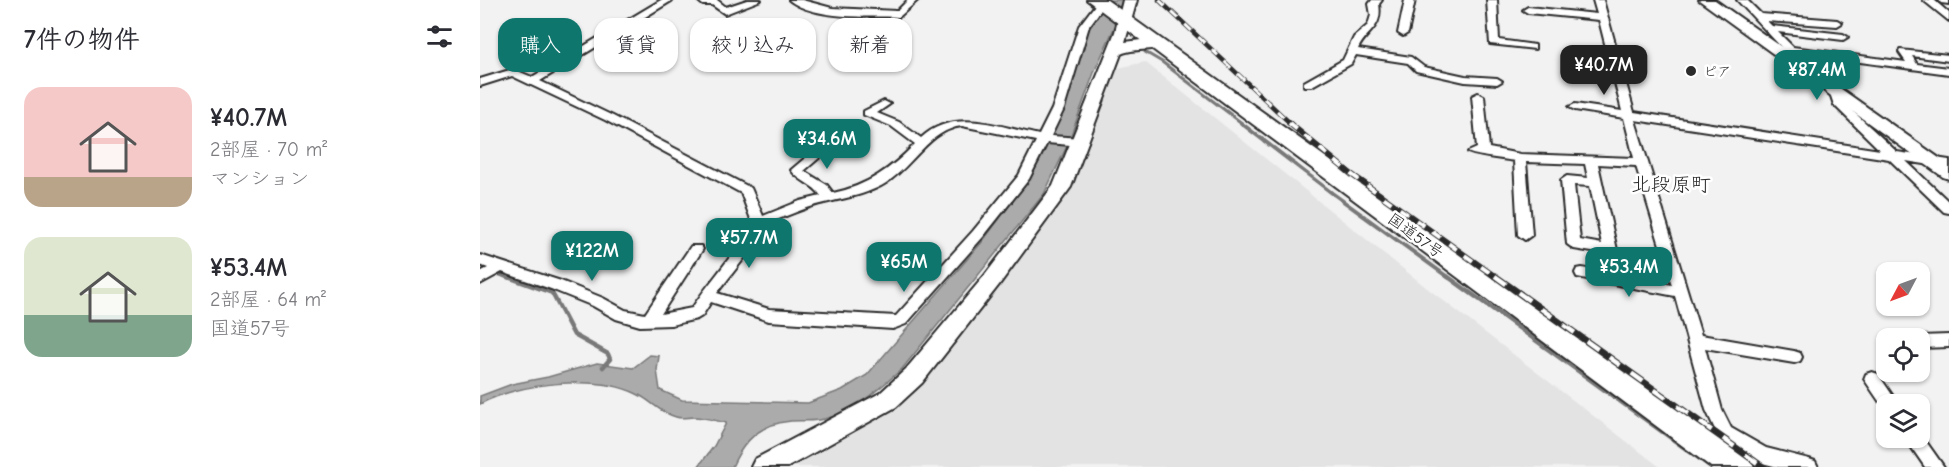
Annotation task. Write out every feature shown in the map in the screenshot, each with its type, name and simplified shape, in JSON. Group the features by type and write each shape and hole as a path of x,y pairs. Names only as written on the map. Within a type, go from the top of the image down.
{"highway":[{"name":"国道57号","path":"1114,8 1159,45 1419,237 1737,467"}],"street":[{"path":"532,81 668,0"},
{"path":"702,0 706,3 714,2 725,11 756,0"},
{"path":"794,0 810,8 899,14 913,0"},
{"path":"1308,84 1347,62 1358,39 1372,26 1376,15 1374,4 1377,0"},
{"path":"1403,33 1410,0"},
{"path":"1492,0 1494,42 1531,47"},
{"path":"1598,0 1641,162 1714,410 1725,433 1762,455 1809,467"},
{"path":"1706,0 1789,55 1835,93 1942,164 1949,173"},
{"path":"1742,0 1789,55 1949,71"},
{"path":"1928,0 1949,18"},
{"path":"764,467 877,407 914,376 992,280 1062,187 1114,52 1114,8"},
{"path":"708,296 769,315 897,322 978,234 1025,176 1045,139 1067,84 1084,26 1114,8"},
{"path":"1528,10 1604,18"},
{"path":"1758,17 1837,23"},
{"path":"1768,28 1843,37"},
{"path":"1114,52 1128,45 1139,43 1159,45"},
{"path":"1352,51 1412,60 1420,69 1465,78 1497,81"},
{"path":"1914,67 1904,52 1949,58"},
{"path":"482,80 513,72 532,81 746,191 759,222"},
{"path":"1835,93 1838,103 1949,209"},
{"path":"1478,96 1479,152 1520,158 1641,162"},
{"path":"884,104 868,113 895,124 917,141 923,142"},
{"path":"1575,107 1942,164"},
{"path":"480,260 556,285 598,302 621,315 649,320 692,315 698,312 719,279 748,244 759,222 794,208 849,194 880,181 900,167 923,142 941,128 958,123 1045,139 1078,141"},
{"path":"829,199 822,184 800,174 797,170 835,140"},
{"path":"1520,158 1526,235"},
{"path":"1591,160 1597,183 1610,250 1574,244 1567,180 1597,183"},
{"path":"649,320 696,249"},
{"path":"480,279 501,266"},
{"path":"1582,273 1681,292"},
{"path":"1694,340 1794,357"},
{"path":"1930,342 1949,341"},
{"path":"1872,379 1883,394"},
{"path":"1921,448 1935,467"}],"shaded area":[{"path":"1107,0 1123,0 1113,20 1116,24 1095,70 1067,146 1044,194 902,369 856,406 824,419 781,422 771,425 748,442 732,467 698,467 714,446 726,423 694,417 676,417 637,394 620,388 580,383 536,386 480,404 480,396 512,384 548,377 597,363 633,368 650,355 659,356 657,370 660,390 682,400 808,403 842,390 867,375 982,242 1027,182 1053,131 1089,29"},
{"path":"1145,62 1427,288 1660,467 783,467 855,433 911,396 1065,196 1118,68"}],"waterway":[{"path":"1145,52 1162,62 1243,124"},
{"path":"1241,123 1449,278"},
{"path":"496,273 509,278"},
{"path":"505,276 552,293 574,335 608,354 610,359 603,367"},
{"path":"1447,276 1711,467"}],"railway":[{"path":"1159,0 1291,124"},
{"path":"1289,123 1351,174 1497,278"},
{"path":"1495,276 1763,467"}],"place":[{"name":"ピア","path":"1691,71"}],"district":[{"name":"北段原町","path":"1671,184"}]}
